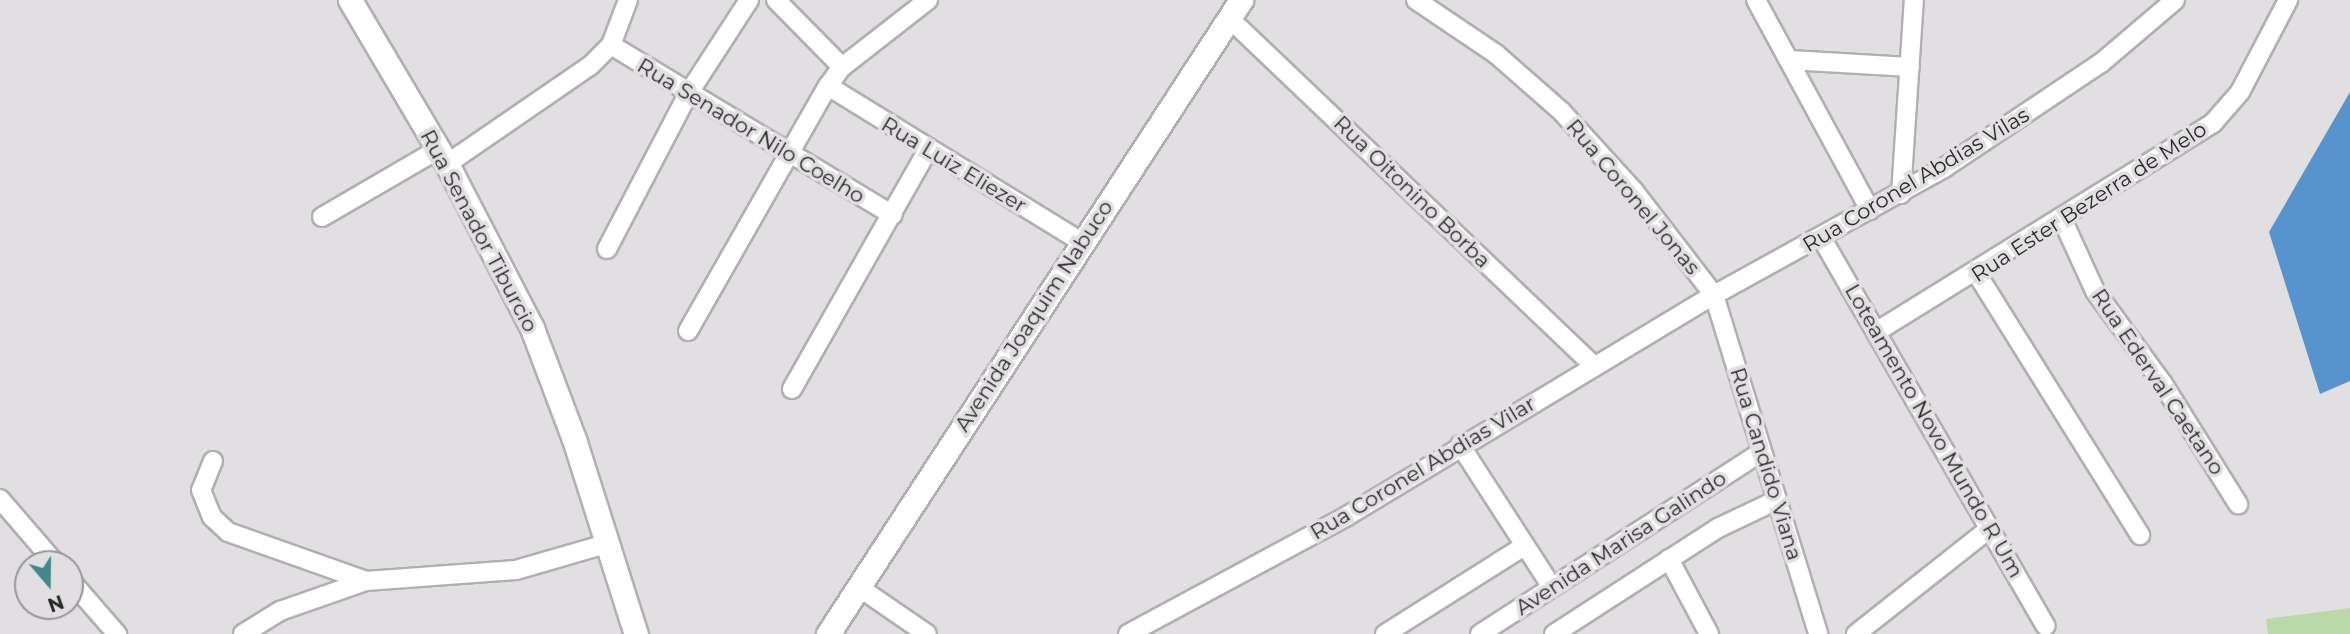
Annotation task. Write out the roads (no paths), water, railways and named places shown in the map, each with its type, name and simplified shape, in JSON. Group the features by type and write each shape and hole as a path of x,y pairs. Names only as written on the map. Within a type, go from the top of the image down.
{"street":[{"name":"Rua Senador Tiburcio","path":"350,0 442,157 532,328 636,634"},
{"path":"321,217 442,157 546,101 611,45 628,0"},
{"path":"607,249 688,94 749,0"},
{"path":"776,0 842,67"},
{"path":"688,331 828,86 842,67 928,0"},
{"name":"Rua Coronel Jonas","path":"1416,0 1496,54 1562,112 1634,191 1714,295"},
{"path":"1756,0 1870,210"},
{"path":"1900,194 1914,0"},
{"name":"Rua Coronel Abdias Vilas","path":"1714,295 1900,194 2067,87 2175,0"},
{"name":"Rua Ester Bezerra de Melo","path":"1876,332 2063,221 2213,123 2240,92 2288,0"},
{"name":"Avenida Joaquim Nabuco","path":"828,634 1235,9"},
{"name":"Rua Oitonino Borba","path":"1235,9 1594,366"},
{"name":"Rua Senador Nilo Coelho","path":"611,45 789,156 893,215"},
{"path":"1790,60 1910,66"},
{"name":"Rua Luiz Eliezer","path":"828,86 928,151 1082,242"},
{"path":"792,389 928,151"},
{"name":"Rua Ederval Caetano","path":"2063,221 2101,300 2163,384 2238,504"},
{"name":"Loteamento Novo Mundo R Um","path":"1821,237 2046,626"},
{"path":"1977,274 2140,535"},
{"name":"Rua Coronel Abdias Vilar","path":"1128,634 1347,516 1460,445 1714,295"},
{"name":"Rua Candido Viana","path":"1714,295 1818,634"},
{"path":"1460,445 1552,587"},
{"name":"Avenida Marisa Galindo","path":"1480,634 1761,452"},
{"path":"213,461 201,490 212,517 228,532 366,581"},
{"path":"0,499 44,550"},
{"name":"Avenida Marisa Galindo","path":"1559,633 1669,559 1777,500"},
{"path":"1856,634 1990,528"},
{"path":"243,634 280,611 366,581 516,570 606,544"},
{"path":"1385,634 1524,546"},
{"path":"1669,559 1709,634"},
{"path":"860,588 927,634"},
{"path":"84,596 117,634"}],"water":[{"path":"2350,92 2350,381 2320,394 2269,232"}]}
